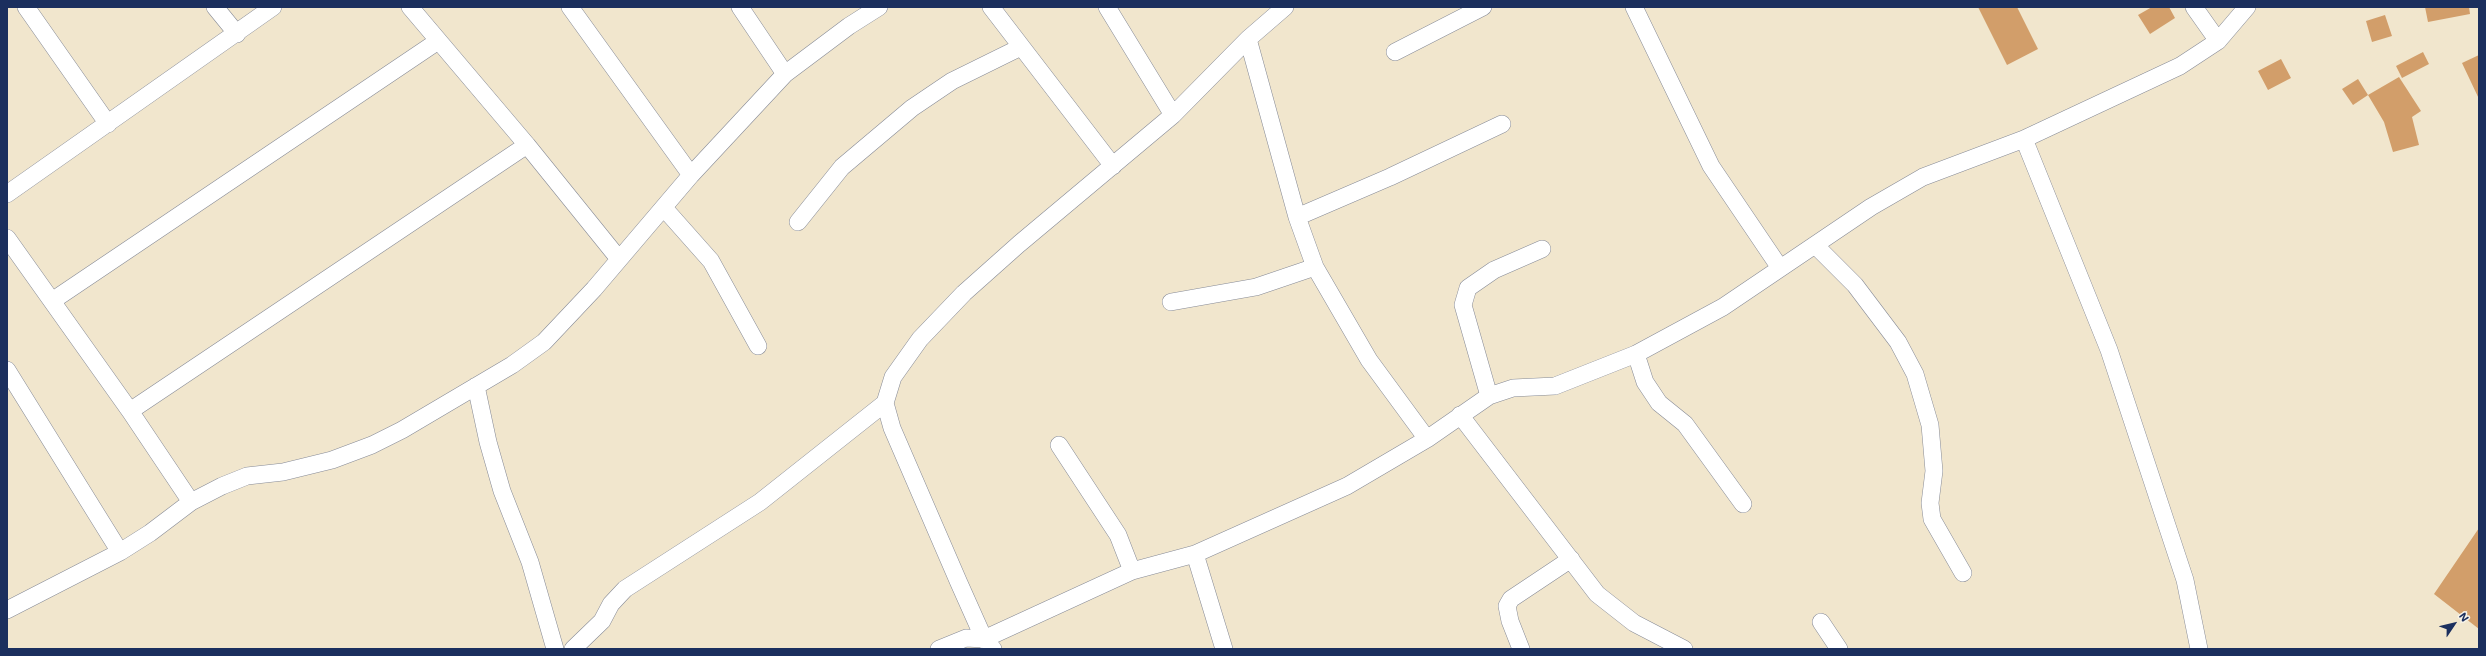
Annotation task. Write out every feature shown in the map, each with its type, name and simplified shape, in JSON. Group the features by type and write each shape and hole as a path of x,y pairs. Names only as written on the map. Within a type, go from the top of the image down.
{"street":[{"path":"26,7 108,124"},
{"path":"215,7 237,34"},
{"path":"7,194 237,34 273,7"},
{"path":"410,7 527,145 619,259"},
{"path":"570,7 691,175"},
{"path":"740,7 785,74"},
{"path":"7,610 120,552 150,533 191,502 247,476 283,472 332,460 372,445 402,430 512,365 544,342 664,208 691,175 785,74 848,26 879,7"},
{"path":"991,7 1112,166"},
{"path":"1107,7 1173,115"},
{"path":"573,649 602,621 612,604 625,589 760,502 884,403 893,377 920,339 964,293 1173,115 1248,39 1285,7"},
{"path":"1395,52 1483,7"},
{"path":"1634,7 1711,166 1780,268"},
{"path":"2194,7 2218,41"},
{"path":"939,649 966,638 988,644 1132,571 1195,554 1347,486 1427,439 1489,396 1514,388 1555,386 1636,354 1723,308 1871,207 1923,178 2024,139 2180,66 2218,41 2247,7"},
{"path":"1248,39 1297,217 1315,267 1369,360 1427,439"},
{"path":"52,301 438,41"},
{"path":"798,222 842,167 912,108 952,81 1021,47"},
{"path":"1297,217 1390,177 1502,124"},
{"path":"2024,139 2109,350 2185,580 2199,649"},
{"path":"130,411 527,145"},
{"path":"664,208 711,262 758,346"},
{"path":"7,238 130,411 191,502"},
{"path":"1815,245 1855,285 1898,342 1915,374 1930,425 1934,471 1930,503 1932,519 1963,573"},
{"path":"1489,396 1463,305 1468,288 1494,270 1542,249"},
{"path":"1171,302 1256,286 1315,267"},
{"path":"1636,354 1645,382 1659,403 1685,424 1743,504"},
{"path":"7,370 120,552"},
{"path":"476,386 488,442 500,484 534,576 555,649"},
{"path":"884,403 892,428 988,644"},
{"path":"1460,415 1597,594 1634,623 1684,649"},
{"path":"1058,445 1118,535 1132,571"},
{"path":"1195,554 1224,649"},
{"path":"1521,649 1510,621 1507,606 1511,599 1571,559"},
{"path":"1821,622 1839,649"}],"building":[{"path":"1978,7 2017,7 2038,49 2007,65"},
{"path":"2152,7 2169,7 2175,18 2150,34 2138,15"},
{"path":"2425,7 2469,7 2470,14 2428,22"},
{"path":"2385,15 2392,36 2372,42 2366,21"},
{"path":"2423,52 2429,64 2402,78 2396,66"},
{"path":"2479,55 2479,99 2462,63"},
{"path":"2281,59 2291,78 2268,90 2258,71"},
{"path":"2399,77 2421,111 2412,117 2419,145 2393,152 2384,122 2368,95"},
{"path":"2358,79 2368,95 2353,105 2342,89"},
{"path":"2479,528 2479,629 2434,594"}]}
